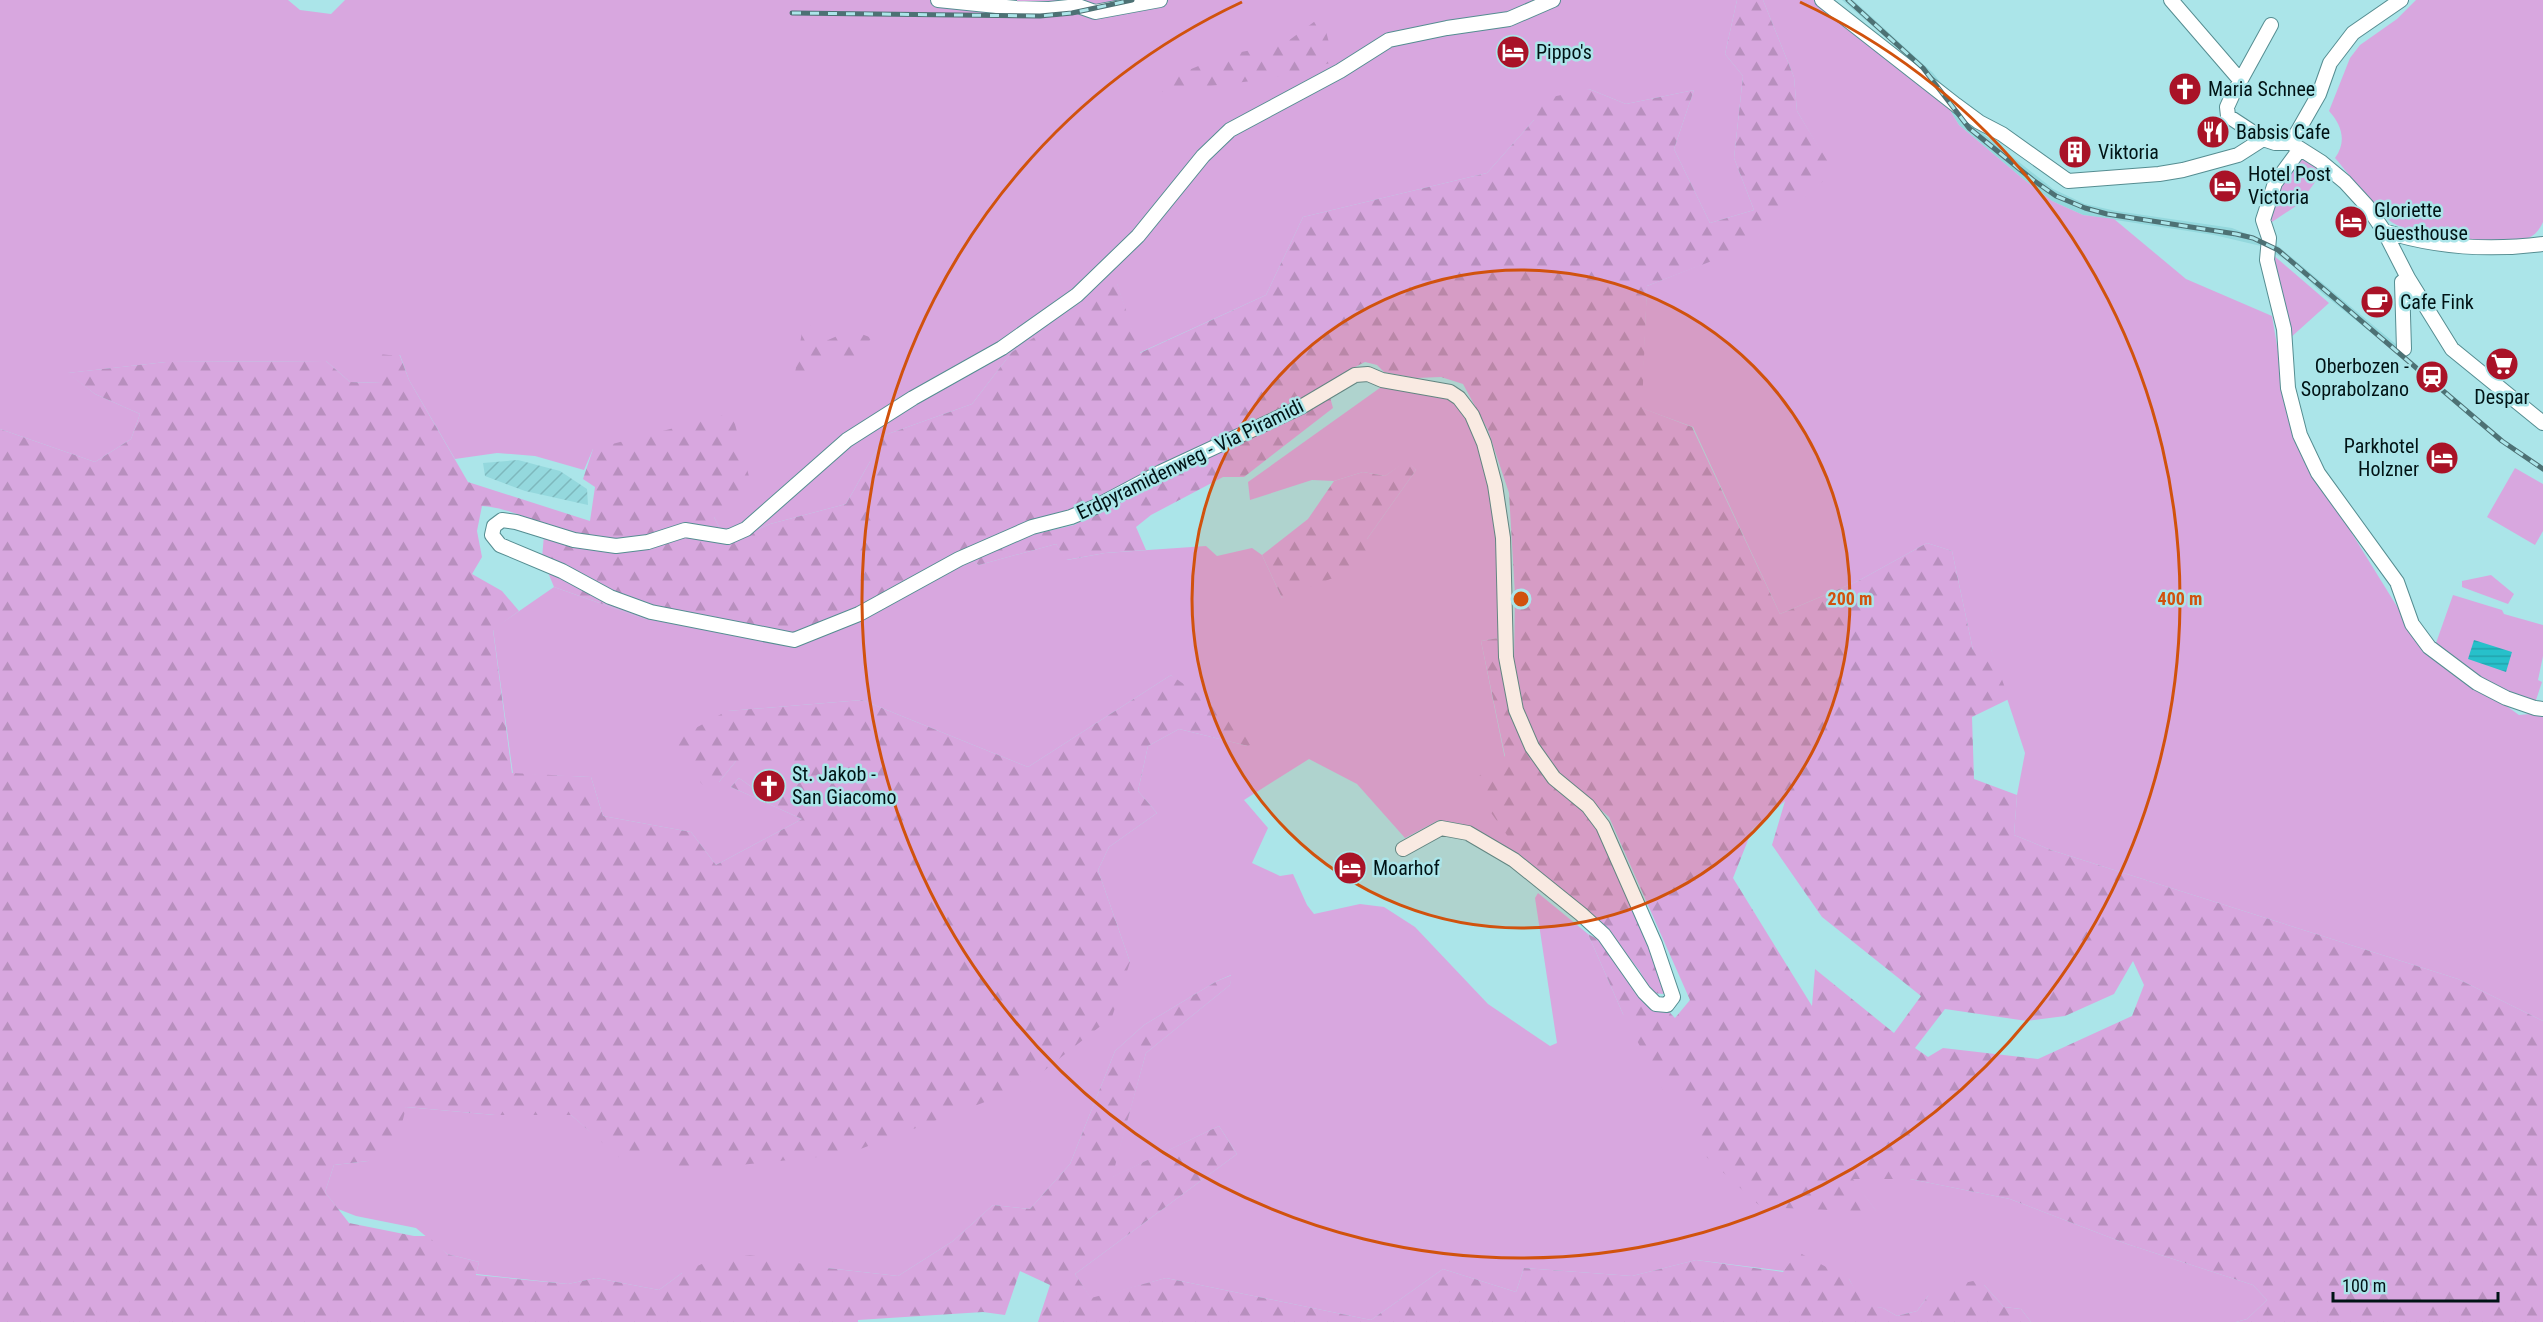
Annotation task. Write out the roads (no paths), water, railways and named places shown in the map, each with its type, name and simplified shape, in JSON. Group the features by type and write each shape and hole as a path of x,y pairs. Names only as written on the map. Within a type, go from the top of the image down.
{"street":[{"path":"938,0 1016,8 1049,9 1078,6 1095,12 1160,0"},
{"name":"Erdpyramidenweg - Via Piramidi","path":"1403,849 1441,828 1468,833 1514,860 1581,914 1604,935 1644,992 1656,1004 1666,1005 1673,997 1655,944 1603,826 1588,806 1554,778 1533,747 1516,710 1506,657 1503,538 1495,485 1484,443 1472,415 1455,395 1382,380 1368,374 1355,375 1301,407 1161,472 1095,507 1071,517 1032,527 959,559 859,614 794,640 651,612 610,597 562,571 500,545 492,535 494,526 502,520 516,522 574,540 616,546 648,542 686,530 728,537 746,529 847,440 913,398 1002,348 1077,295 1137,236 1203,156 1230,130 1340,71 1389,40 1447,28 1509,20 1553,0"},
{"path":"1822,0 1979,122 2002,134 2068,181 2159,174 2215,162 2238,155 2263,139"},
{"path":"2171,0 2240,80"},
{"path":"2401,0 2353,33 2330,63 2319,94 2275,183 2263,220 2270,238 2267,260 2284,329 2288,388 2300,435 2319,473 2397,582 2412,624 2429,646 2477,683 2506,698 2543,709"},
{"path":"2271,26 2227,107 2228,116 2263,139 2295,146 2345,182 2367,206 2384,231 2408,278 2452,350 2543,423"},
{"path":"2384,231 2421,241 2464,248 2500,249 2543,244"},
{"path":"2404,349 2402,282 2408,278"}],"water":[{"path":"2474,640 2512,652 2506,672 2468,659"}],"railway":[{"path":"792,13 1040,16 1072,13 1132,0"},
{"path":"1848,0 1923,68 1969,128 2056,196 2107,214 2253,238 2278,250 2502,441 2543,469"}],"place":[{"name":"Pippo's","path":"1513,52"},
{"name":"Maria Schnee","path":"2185,89"},
{"name":"Babsis Cafe","path":"2213,132"},
{"name":"Viktoria","path":"2075,152"},
{"name":"Hotel Post Victoria","path":"2225,186"},
{"name":"Gloriette Guesthouse","path":"2351,222"},
{"name":"Cafe Fink","path":"2377,302"},
{"name":"Despar","path":"2502,364"},
{"name":"Oberbozen - Soprabolzano","path":"2432,377"},
{"name":"Parkhotel Holzner","path":"2442,458"},
{"name":"St. Jakob - San Giacomo","path":"769,786"},
{"name":"Moarhof","path":"1350,868"}]}
